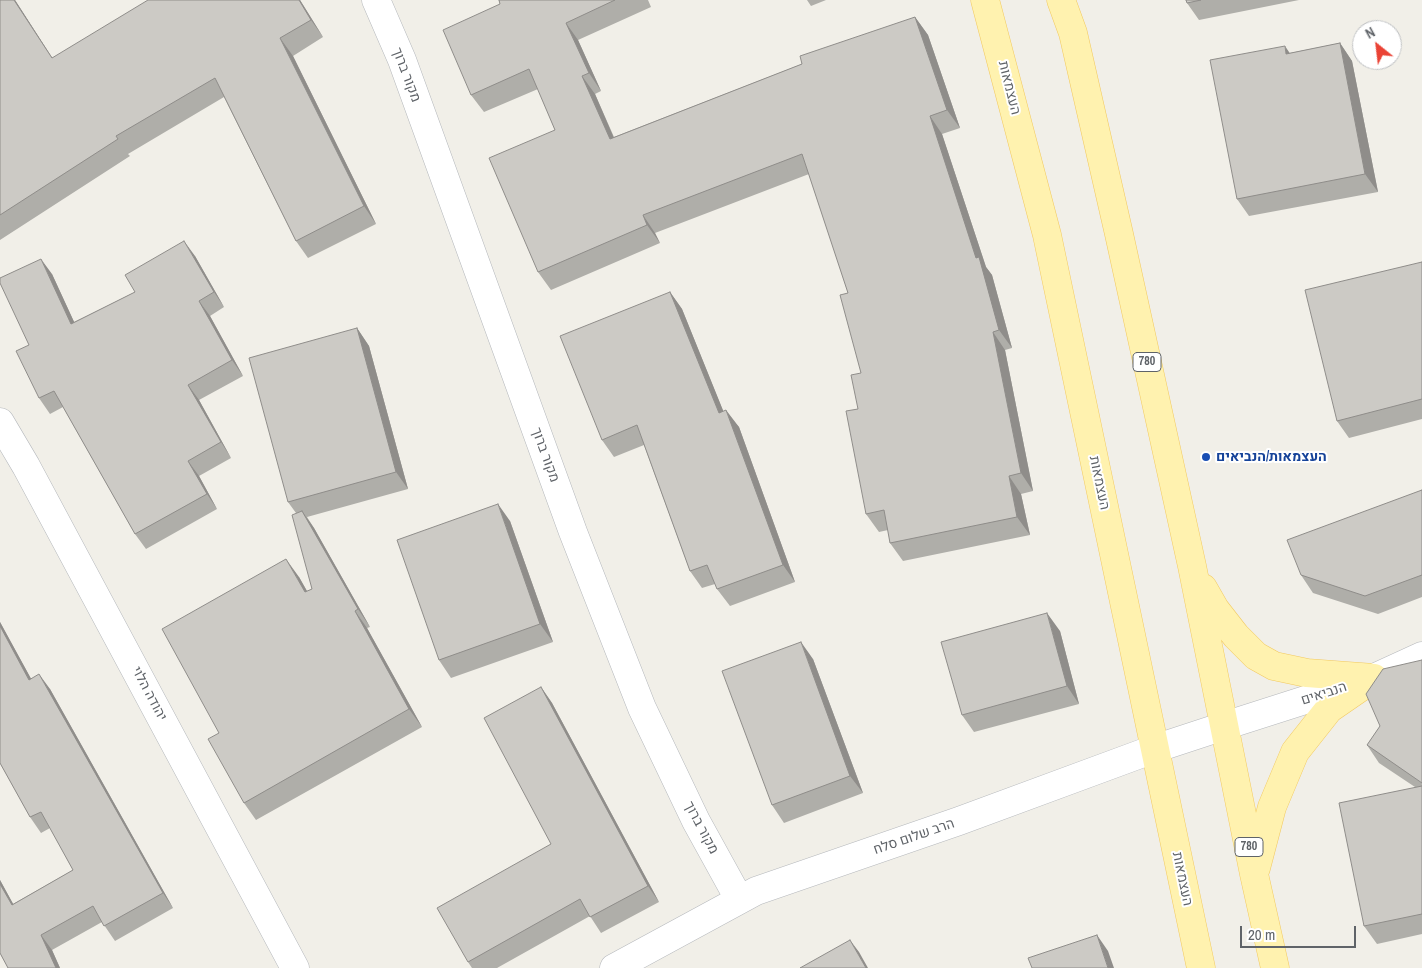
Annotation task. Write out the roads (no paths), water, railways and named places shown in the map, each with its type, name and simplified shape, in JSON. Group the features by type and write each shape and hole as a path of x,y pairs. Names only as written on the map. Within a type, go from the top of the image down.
{"main road":[{"name":"העצמאות","path":"985,0 1047,235 1201,968"},
{"name":"780","path":"1061,0 1077,52 1192,566 1254,874 1275,968"},
{"path":"1192,566 1214,609 1236,636 1256,656 1274,666 1307,673 1374,678"},
{"path":"1254,874 1272,807 1295,752 1329,709 1374,678"}],"street":[{"name":"מקור ברוך","path":"376,0 402,60 573,532 642,708 696,821 739,899"},
{"name":"יהודה הלוי","path":"0,422 72,550 295,968"},
{"name":"הנביאים","path":"1224,726 1374,678 1422,656"},
{"name":"הרב שלום סלח","path":"614,968 756,891 959,821 1154,749 1224,726"}],"place":[{"name":"העצמאות/הנביאים","path":"1206,457"}]}
